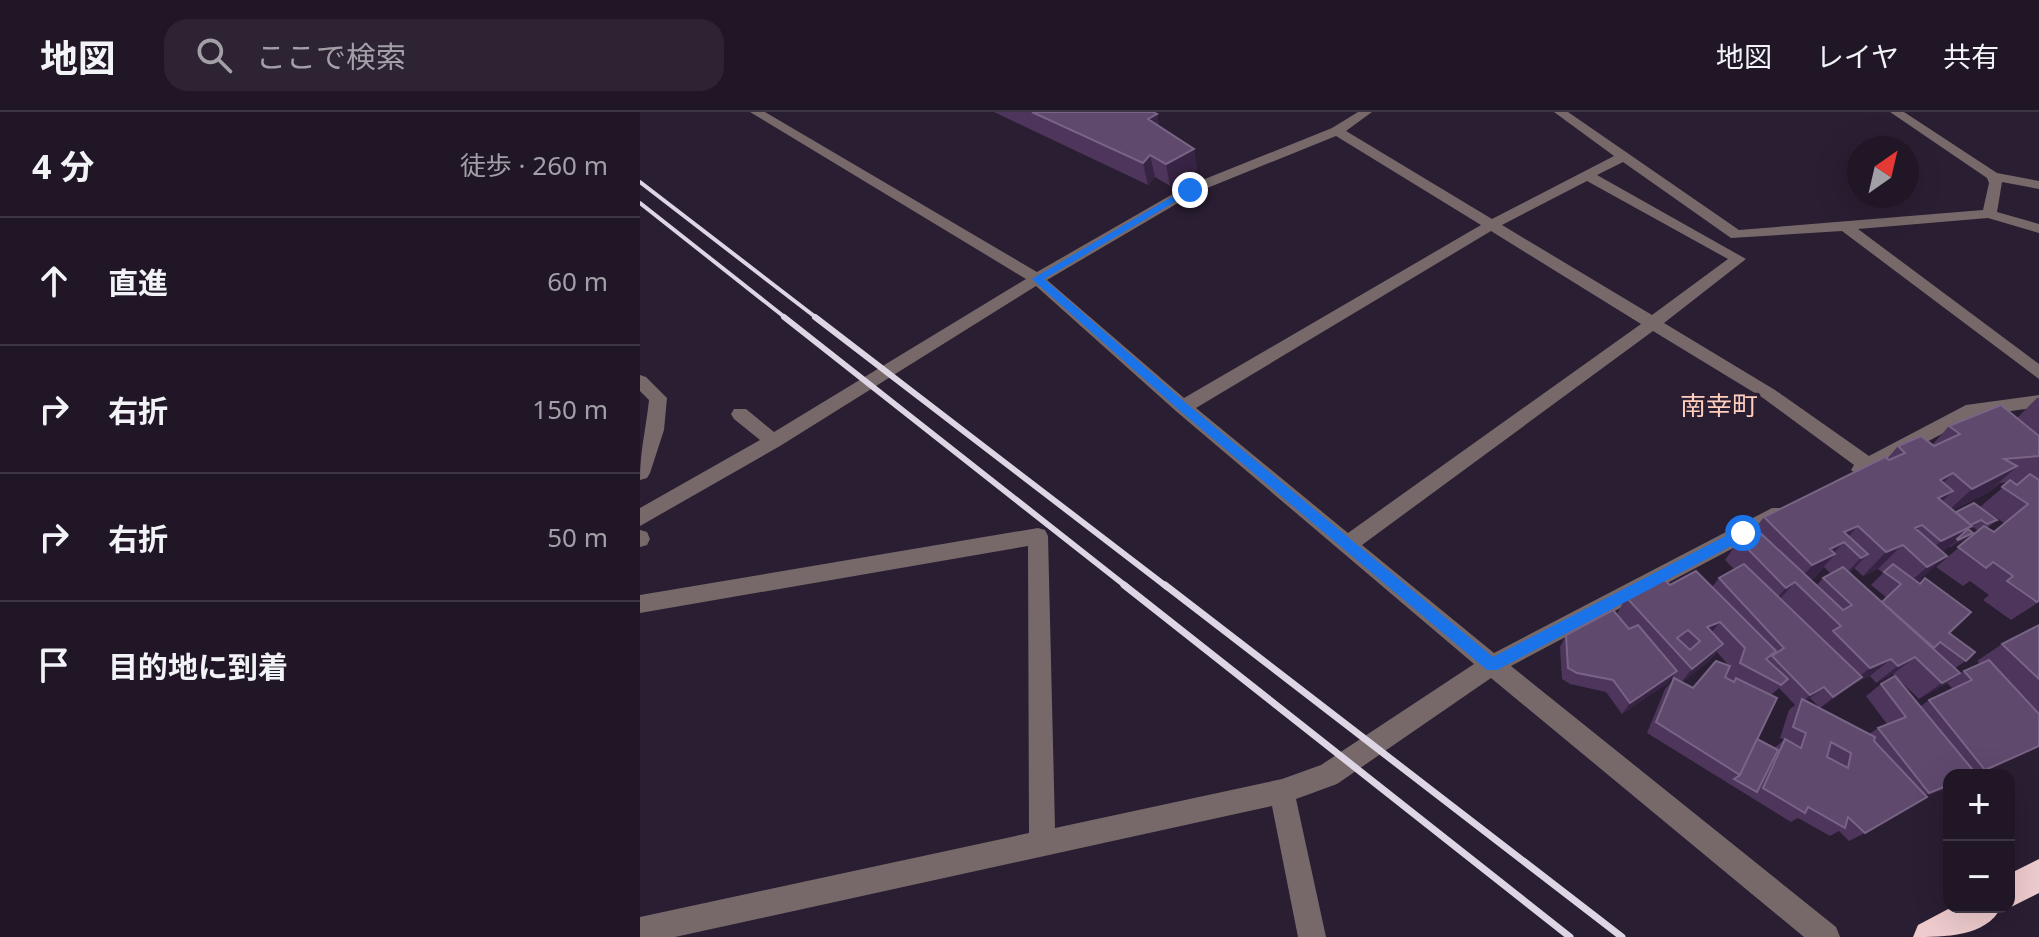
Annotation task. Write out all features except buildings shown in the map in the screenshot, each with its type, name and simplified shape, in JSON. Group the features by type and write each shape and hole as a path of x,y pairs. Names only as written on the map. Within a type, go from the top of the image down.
{"highway":[{"path":"2015,889 2039,875"},
{"path":"1930,937 1974,913"}],"street":[{"path":"756,112 1037,279 1183,407 1492,665 1826,937"},
{"path":"640,518 1190,190 1337,131 1366,112"},
{"path":"1560,112 1736,235 1989,214 2039,229"},
{"path":"1896,112 1993,176 2039,185"},
{"path":"1337,131 1769,394 1869,466"},
{"path":"1183,407 1491,225 1622,157"},
{"path":"1348,544 1738,259 1585,174"},
{"path":"1989,214 1996,183 1993,176"},
{"path":"1845,226 2039,373"},
{"path":"640,381 658,398 655,430 640,473"},
{"path":"1841,481 1972,410 2039,401"},
{"path":"740,414 773,441"},
{"path":"640,931 1282,791 1328,775 1492,665 1799,503"},
{"path":"640,604 1038,536 1042,843"},
{"path":"1282,791 1312,937"}],"railway":[{"path":"640,182 818,319"},
{"path":"640,203 787,319"},
{"path":"784,317 1127,587"},
{"path":"815,317 1167,587"},
{"path":"1124,585 1570,937"},
{"path":"1165,585 1622,937"}],"district":[{"name":"南幸町","path":"1719,405"}],"route":[{"path":"1190,190 1037,279 1183,407 1492,665 1743,533"}]}
